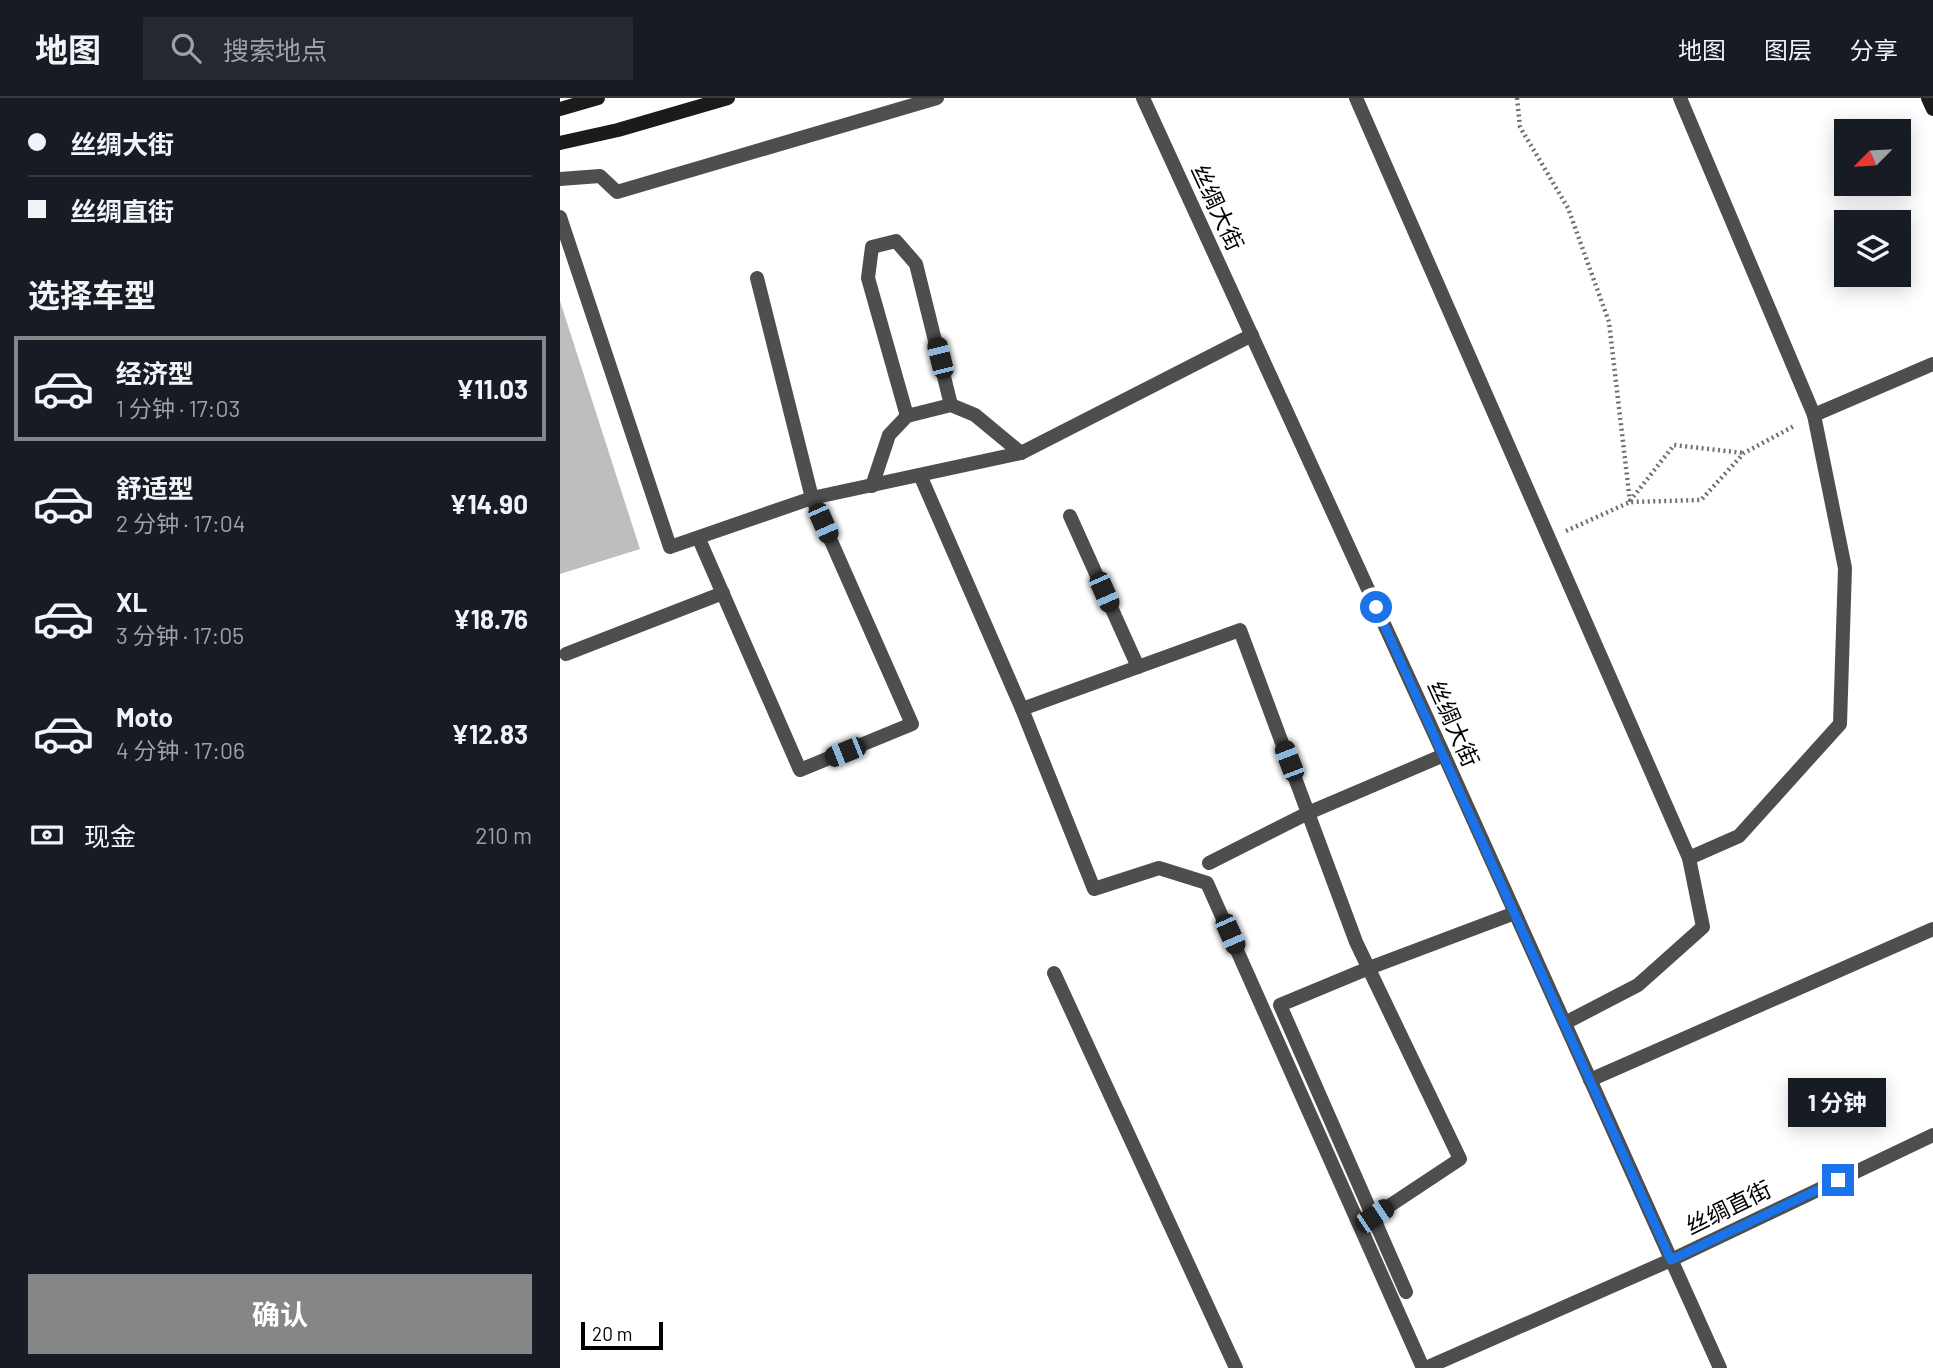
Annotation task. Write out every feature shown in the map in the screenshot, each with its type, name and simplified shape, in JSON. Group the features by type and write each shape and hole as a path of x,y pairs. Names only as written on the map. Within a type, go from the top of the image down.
{"main road":[{"path":"560,108 598,98"},
{"path":"560,143 618,130 728,98"},
{"path":"1928,98 1933,109"}],"street":[{"path":"560,179 600,176 617,192 937,98"},
{"name":"丝绸大街","path":"1143,98 1444,755 1720,1368"},
{"path":"1356,98 1689,858 1703,927 1638,985 1564,1023"},
{"path":"1680,98 1814,415 1844,568 1840,724 1739,836 1689,858"},
{"path":"560,217 670,547 812,498 1021,453 1252,335"},
{"path":"907,416 868,278 872,247 896,241 916,264 951,405"},
{"path":"698,539 800,770 912,724 812,498 757,278"},
{"path":"1814,415 1933,365"},
{"path":"872,485 889,435 907,416 951,405 975,415 1021,453"},
{"path":"920,475 1022,709 1094,889 1159,868 1207,883 1424,1368"},
{"path":"1070,516 1138,667"},
{"path":"566,654 723,593"},
{"path":"1022,709 1240,630 1356,942 1460,1159 1374,1216"},
{"path":"1209,863 1308,813 1444,755"},
{"path":"1406,1293 1280,1005 1515,913"},
{"path":"1590,1080 1933,929"},
{"path":"1054,973 1236,1368"},
{"name":"丝绸直街","path":"1424,1368 1671,1260 1933,1135"}],"path":[{"path":"1517,98 1520,127 1568,208 1609,322 1630,502"},
{"path":"1549,538 1630,502 1701,500 1744,453 1814,415"},
{"path":"1630,502 1674,445 1744,453"}],"building":[{"path":"560,301 640,549 560,574"}],"route":[{"path":"1376,607 1671,1260 1838,1180"}]}
